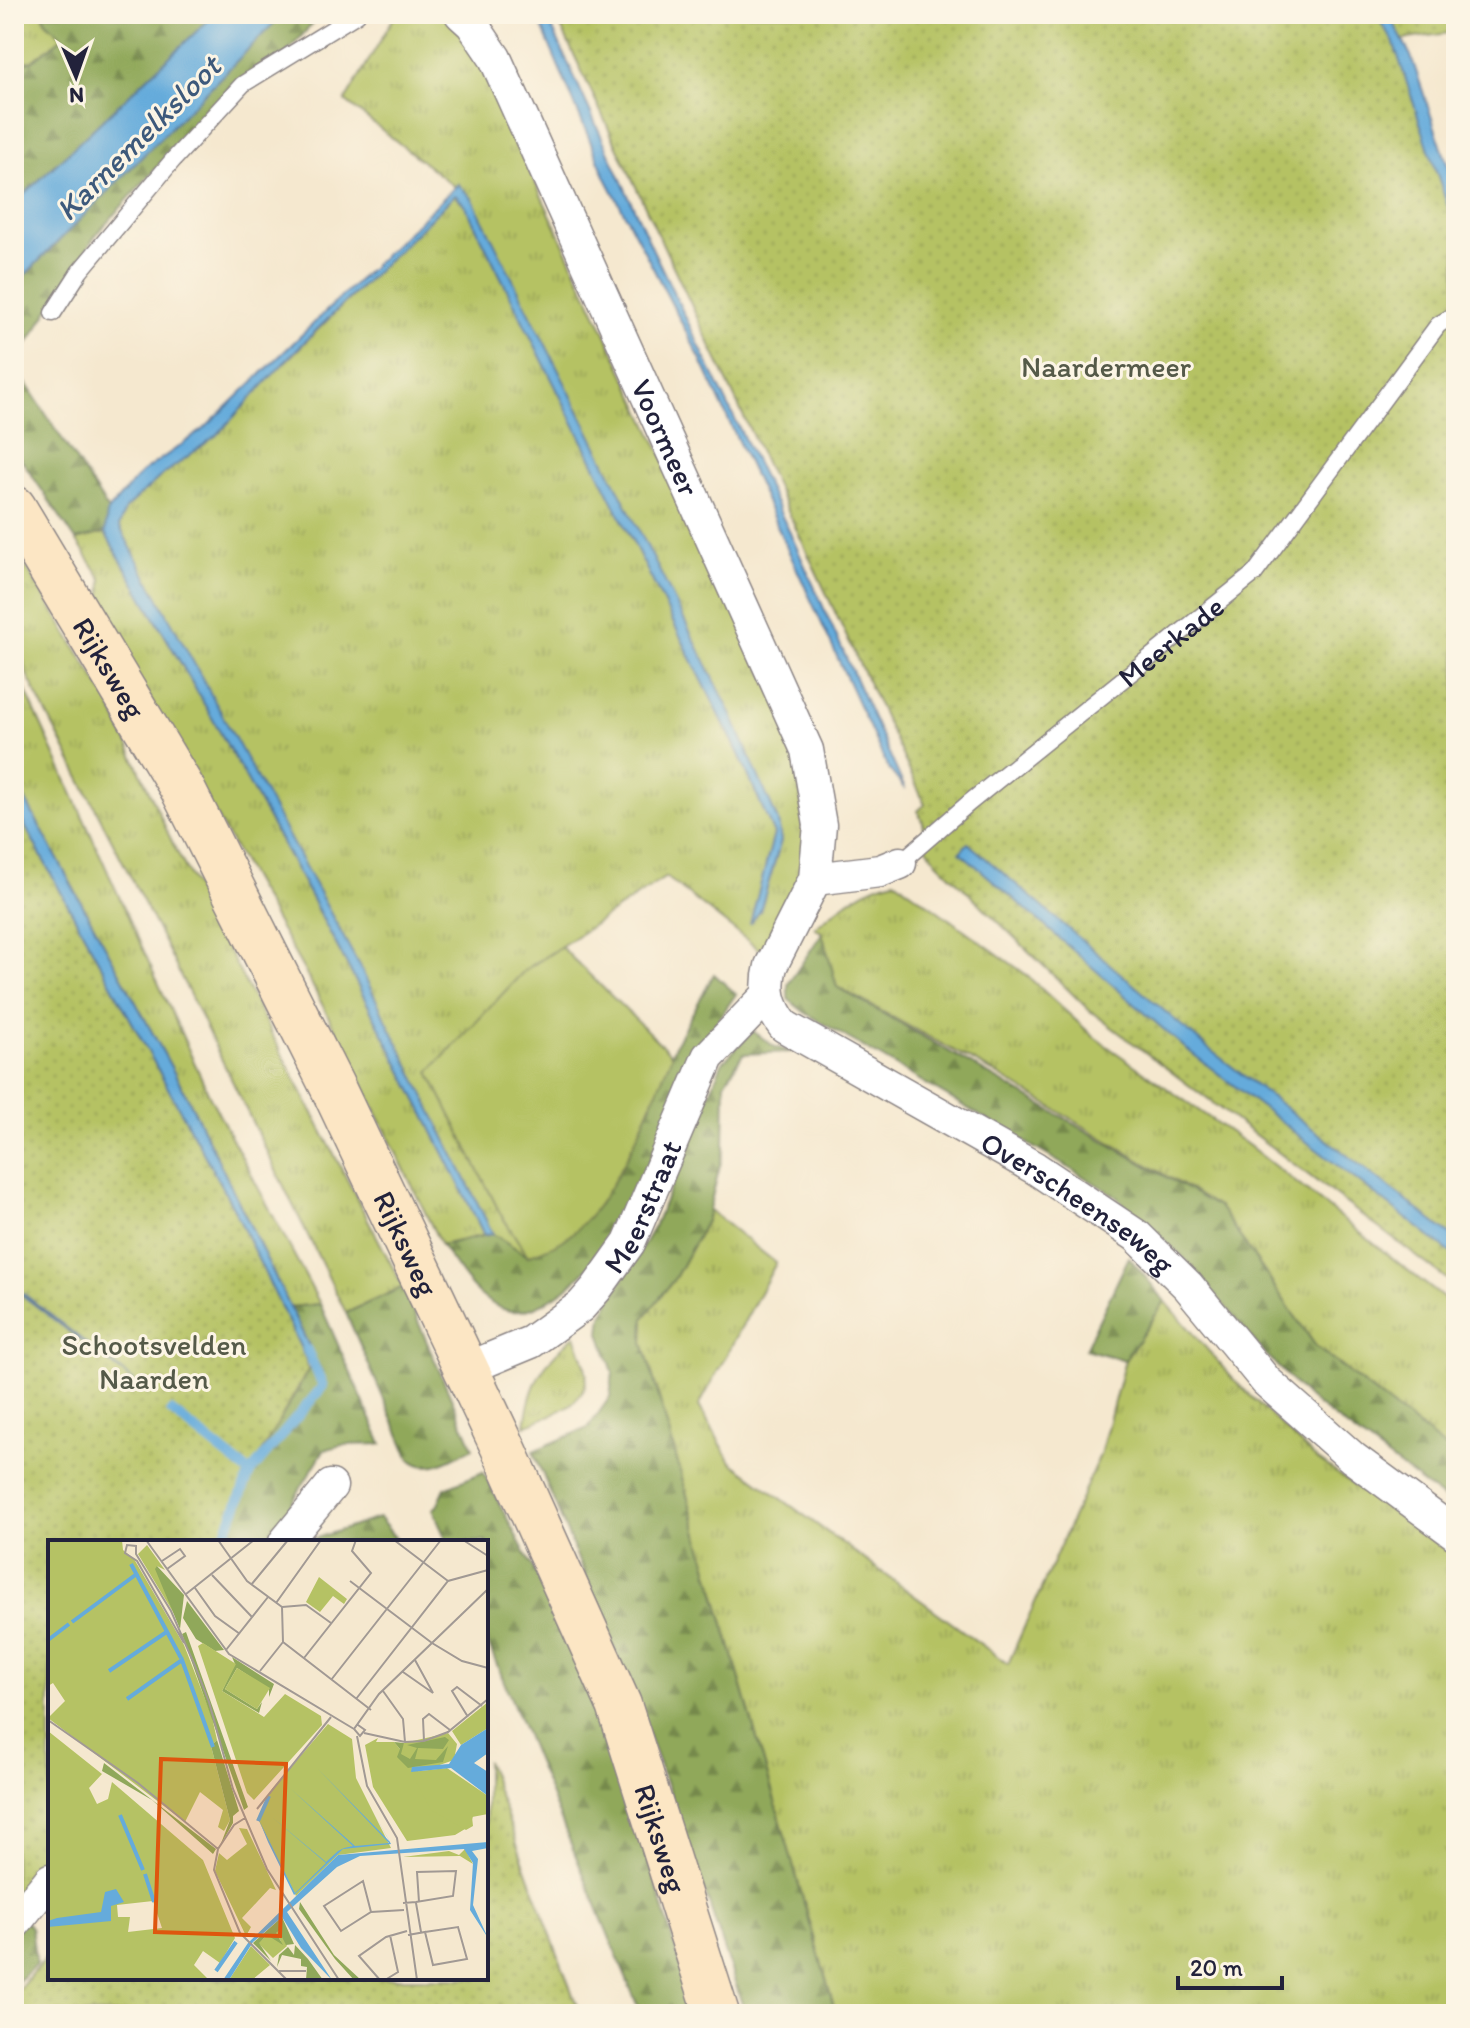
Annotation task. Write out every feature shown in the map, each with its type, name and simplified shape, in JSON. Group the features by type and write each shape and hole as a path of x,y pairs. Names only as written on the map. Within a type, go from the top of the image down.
{"main road":[{"name":"Rijksweg","path":"14,508 182,788 332,1086 466,1369 619,1705 717,2014"}],"street":[{"name":"Voormeer","path":"461,14 472,24 495,58 807,750 820,825 815,879"},
{"name":"Meerkade","path":"815,879 880,871 900,863"},
{"path":"768,995 771,966 815,879"},
{"name":"Meerstraat","path":"466,1369 531,1342 581,1306 596,1289 629,1243 708,1057 768,995"},
{"name":"Overscheenseweg","path":"768,995 772,1009 784,1026 1035,1168 1137,1236 1188,1286 1266,1381 1353,1458 1456,1534"},
{"path":"287,1540 331,1486"},
{"path":"14,1924 48,1882"}],"lane":[{"path":"53,313 80,271 173,160 243,84 357,14"},
{"name":"Meerkade","path":"900,863 969,803 1255,573 1438,325 1456,314"}],"green space":[{"path":"14,14 43,14 46,22 63,37 32,61 14,64"},
{"path":"43,14 102,14 135,19 143,14 215,14 14,204 14,64 32,61 63,37 46,22"},
{"path":"283,14 321,14 283,57 175,147 95,236 28,343 20,280"},
{"path":"396,14 445,14 467,36 795,741 806,849 802,871 761,951 666,877 525,970 500,1213 528,1256 493,1234 119,526 125,509 160,477 218,434 260,387 454,195 465,205 739,754 774,834 751,922 760,911 781,841 778,821 727,707 458,184 455,187 345,101"},
{"name":"Naardermeer","path":"555,14 1456,14 1456,32 1394,41 1456,222 1456,1286 1089,1010 937,862 923,842 923,822 918,811 925,804"},
{"path":"14,365 109,511 105,533 76,540 14,449"},
{"path":"105,533 302,880 484,1235 441,1245 310,981 101,613 102,579 76,540"},
{"path":"14,548 107,698 172,842 403,1287 346,1313 164,942 25,671 14,606"},
{"path":"14,665 210,1097 320,1304 290,1307 188,1098 14,779"},
{"name":"Schootsvelden Naarden","path":"14,806 234,1209 304,1354 308,1370 253,1467 219,1540 48,1540 48,1866 14,1911"},
{"path":"895,880 1024,973 1094,1037 1248,1145 1456,1308 1456,1456 1317,1348 1220,1208 993,1072 837,987 822,933 815,927 862,892"},
{"path":"822,933 837,987 1220,1208 1317,1348 1456,1456 1456,1508 1308,1398 1260,1348 1187,1261 1113,1194 804,1012 788,999 788,984"},
{"path":"561,947 672,1055 628,1156 598,1206 581,1226 562,1241 528,1256 500,1213 429,1072 525,970"},
{"path":"714,974 736,994 691,1065 635,1194 600,1254 577,1279 549,1300 532,1308 509,1311 484,1298 441,1245 493,1234 528,1256 628,1154 676,1043"},
{"path":"753,1031 775,1047 792,1052 743,1054 725,1083 724,1150 706,1221 675,1278 644,1318 643,1342 836,2014 745,2014 698,1871 646,1730 533,1451 588,1428 610,1397 613,1372 600,1333 602,1315 655,1225 722,1063"},
{"path":"709,1210 776,1263 699,1406 731,1462 1008,1664 1100,1455 1125,1360 1165,1301 1233,1379 1314,1457 1456,1557 1456,2014 836,2014 643,1342 644,1318 675,1278"},
{"path":"1129,1257 1165,1301 1125,1360 1085,1349"},
{"path":"403,1287 473,1448 433,1465 417,1464 410,1459 346,1313"},
{"path":"320,1304 382,1444 342,1445 324,1450 269,1540 219,1540 253,1467 315,1359 290,1307"},
{"path":"575,1335 586,1371 582,1392 556,1413 525,1426 531,1396 540,1374"},
{"path":"483,1472 564,1628 609,1728 695,2014 641,2014 488,1643 488,1540 446,1540 433,1509 445,1488"},
{"path":"379,1518 397,1540 310,1540"},
{"path":"488,1765 580,2014 14,2014 14,1994 48,1955 48,1980 488,1980"},
{"path":"14,1860 48,1863 48,1866 14,1911"},
{"path":"14,1911 31,1927 36,1964 14,1985"}],"water":[{"name":"Karnemelksloot","path":"215,14 283,14 14,286 14,204"},
{"path":"1375,14 1389,14 1411,56 1453,181 1456,231 1393,41"},
{"path":"549,21 653,250 791,535 905,789 888,768 701,360 606,178 541,25"},
{"path":"458,184 472,198 728,707 778,821 781,841 760,911 750,924 774,834 739,754 465,205 455,195 293,353 218,434 160,477 125,509 119,526 361,969 493,1234 484,1235 302,880 105,533 107,512 141,473 204,429"},
{"path":"14,779 188,1098 309,1346 304,1355 234,1209 14,806"},
{"path":"968,843 1209,1049 1456,1239 1456,1257 1185,1048 960,852"},
{"path":"14,1286 135,1382 14,1289"}],"waterway":[{"path":"223,1540 250,1473 323,1386 307,1350"},
{"path":"171,1411 250,1473"}]}
